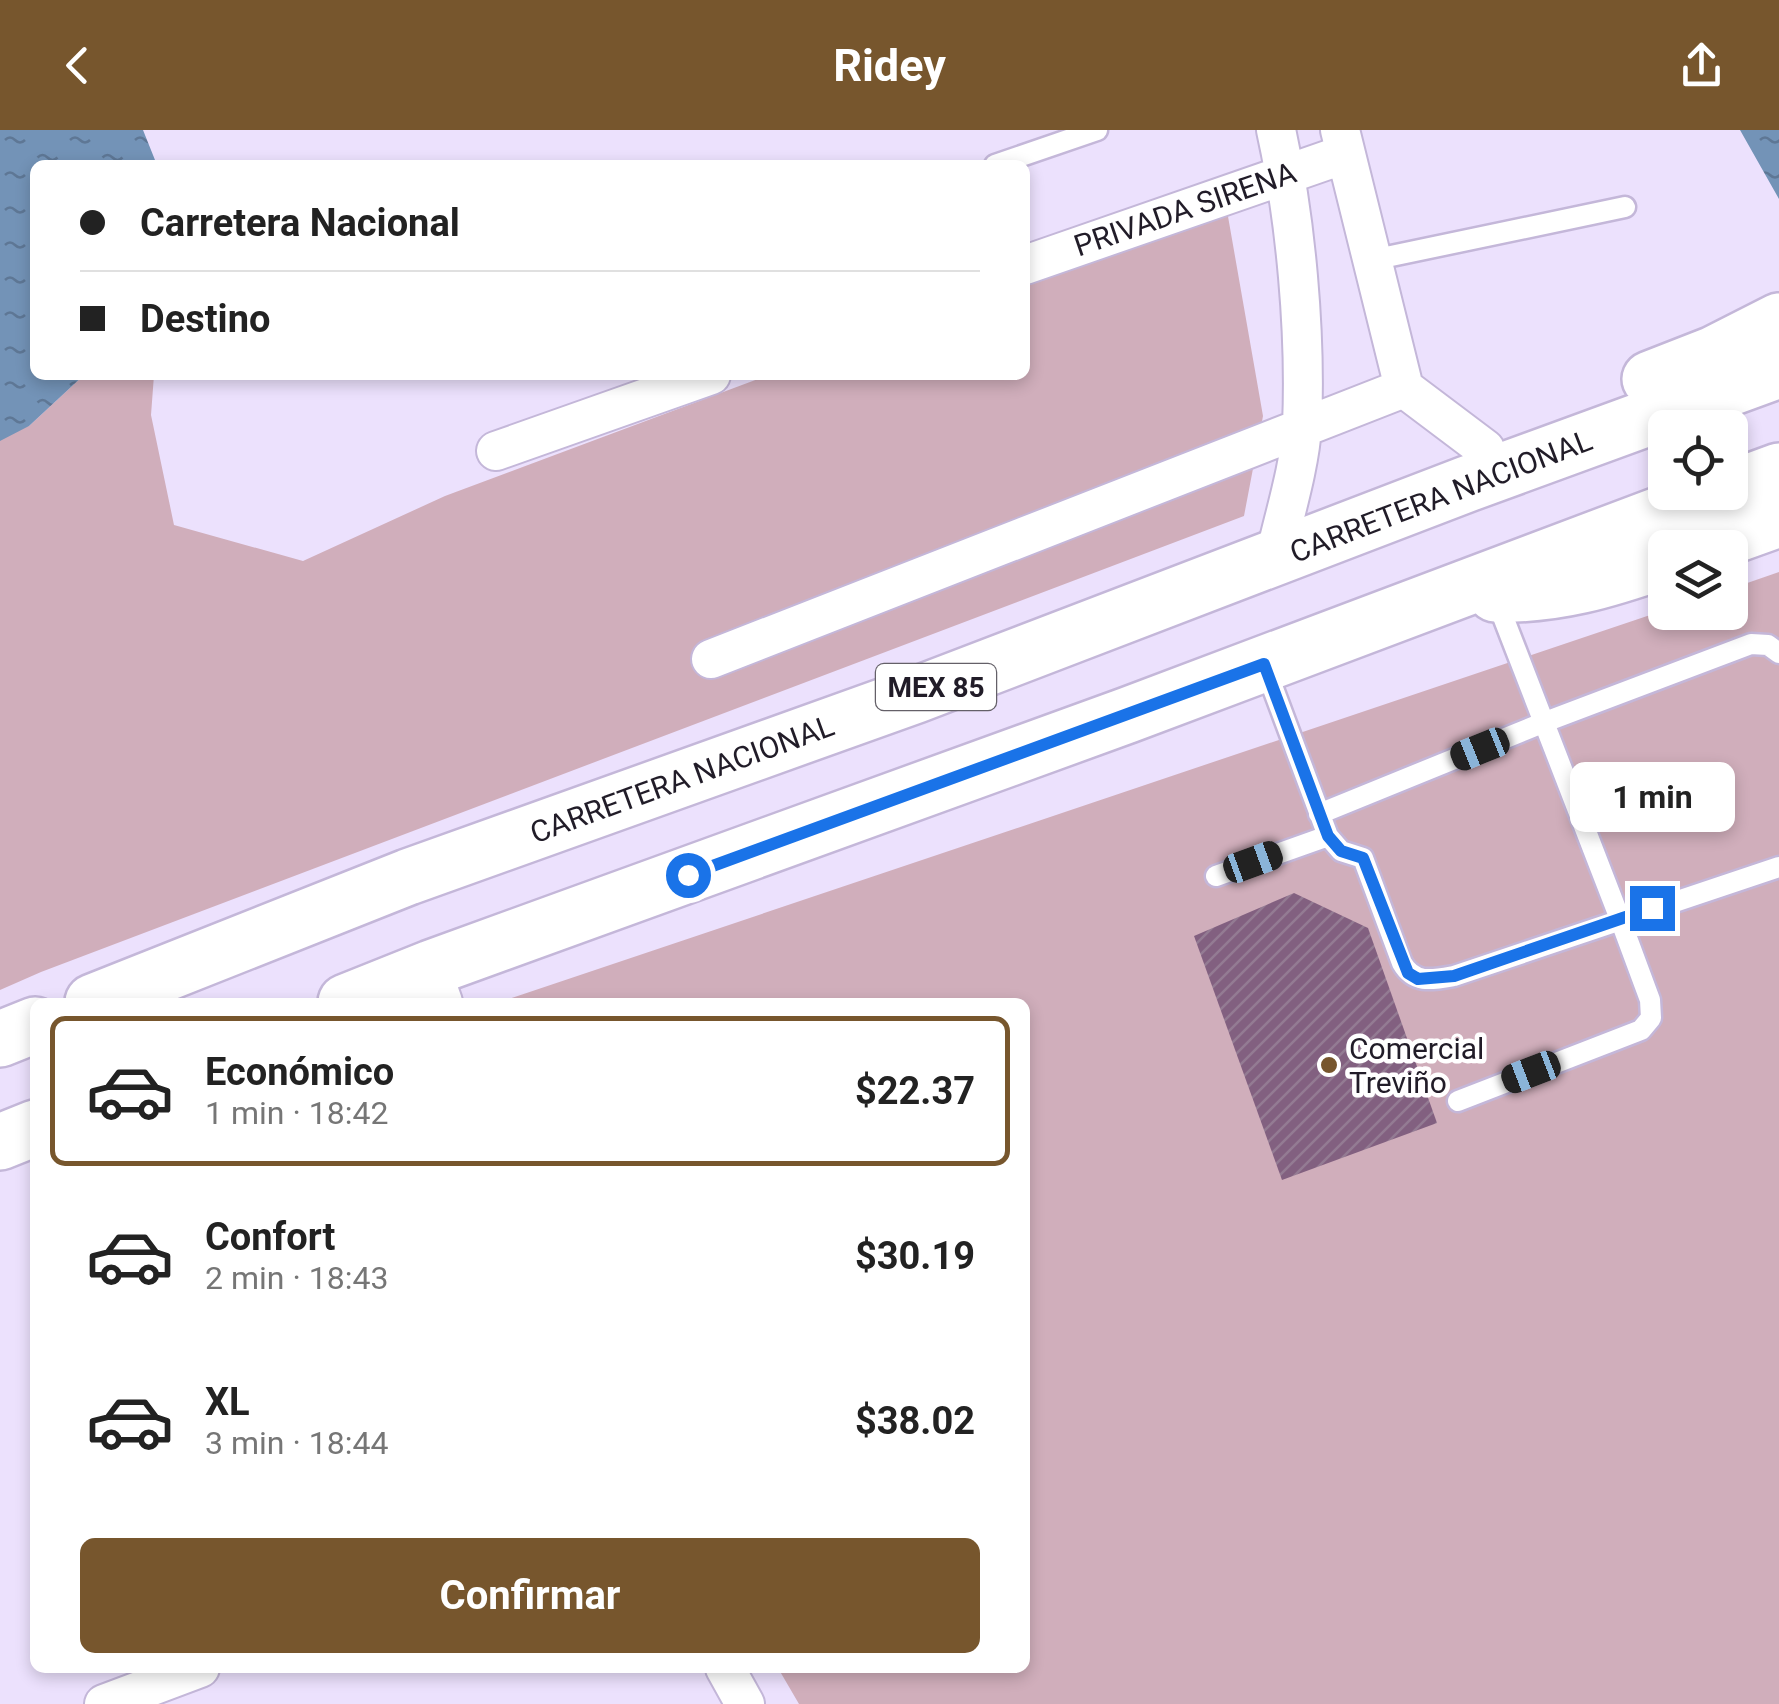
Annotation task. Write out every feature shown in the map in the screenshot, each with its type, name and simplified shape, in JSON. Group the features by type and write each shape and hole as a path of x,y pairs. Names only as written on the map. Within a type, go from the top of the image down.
{"highway":[{"name":"MEX 85","path":"1476,467 1522,430 1714,354 1779,321"},
{"name":"CARRETERA NACIONAL","path":"103,998 408,877 916,695 1274,561 1476,467 1779,370"},
{"path":"1748,482 1779,471"},
{"path":"367,998 437,985 1264,664 1473,593 1676,510"},
{"path":"1748,530 1779,519"},
{"path":"1473,593 1534,595 1568,590 1648,566"},
{"path":"0,1039 30,1028"},
{"path":"0,1142 30,1130"}],"street":[{"path":"1274,561 1302,429 1299,303 1286,173 1276,130"},
{"path":"1342,142 1404,388 1476,467"},
{"name":"PRIVADA SIRENA","path":"1030,262 1286,173 1342,142"},
{"path":"496,451 698,380"},
{"path":"710,659 1404,388"},
{"path":"104,1704 187,1673"},
{"path":"728,1673 745,1704"}],"lane":[{"path":"1009,160 1097,130"},
{"path":"1372,260 1624,206"},
{"path":"1458,1101 1641,1030 1651,1018 1650,1000 1544,722 1473,593"},
{"path":"1319,814 1544,722 1751,644 1768,645 1779,653"},
{"path":"1264,664 1328,836 1341,851 1363,858 1402,963 1418,979 1454,976 1779,866"},
{"path":"1216,876 1328,836"}],"shaded area":[{"path":"1226,205 1263,416 1244,516 0,990 0,431 29,426 79,380 154,380 151,415 174,525 303,561 445,496 756,380 1030,380 1030,278"},
{"path":"1779,572 1779,1704 799,1704 781,1673 1030,1673 1030,998 512,998 1648,616 1648,630 1748,630 1748,583"}],"water":[{"path":"0,130 143,130 155,160 30,160 30,380 79,380 29,426 0,441"},
{"path":"1740,130 1779,130 1779,199"}],"building":[{"name":"Comercial Treviño","path":"1294,893 1368,928 1437,1123 1282,1180 1194,936"}],"place":[{"name":"Comercial Treviño","path":"1329,1065"}],"route":[{"path":"688,875 1264,664 1328,836 1341,851 1363,858 1408,973 1418,979 1433,980 1454,976 1652,908"}]}
